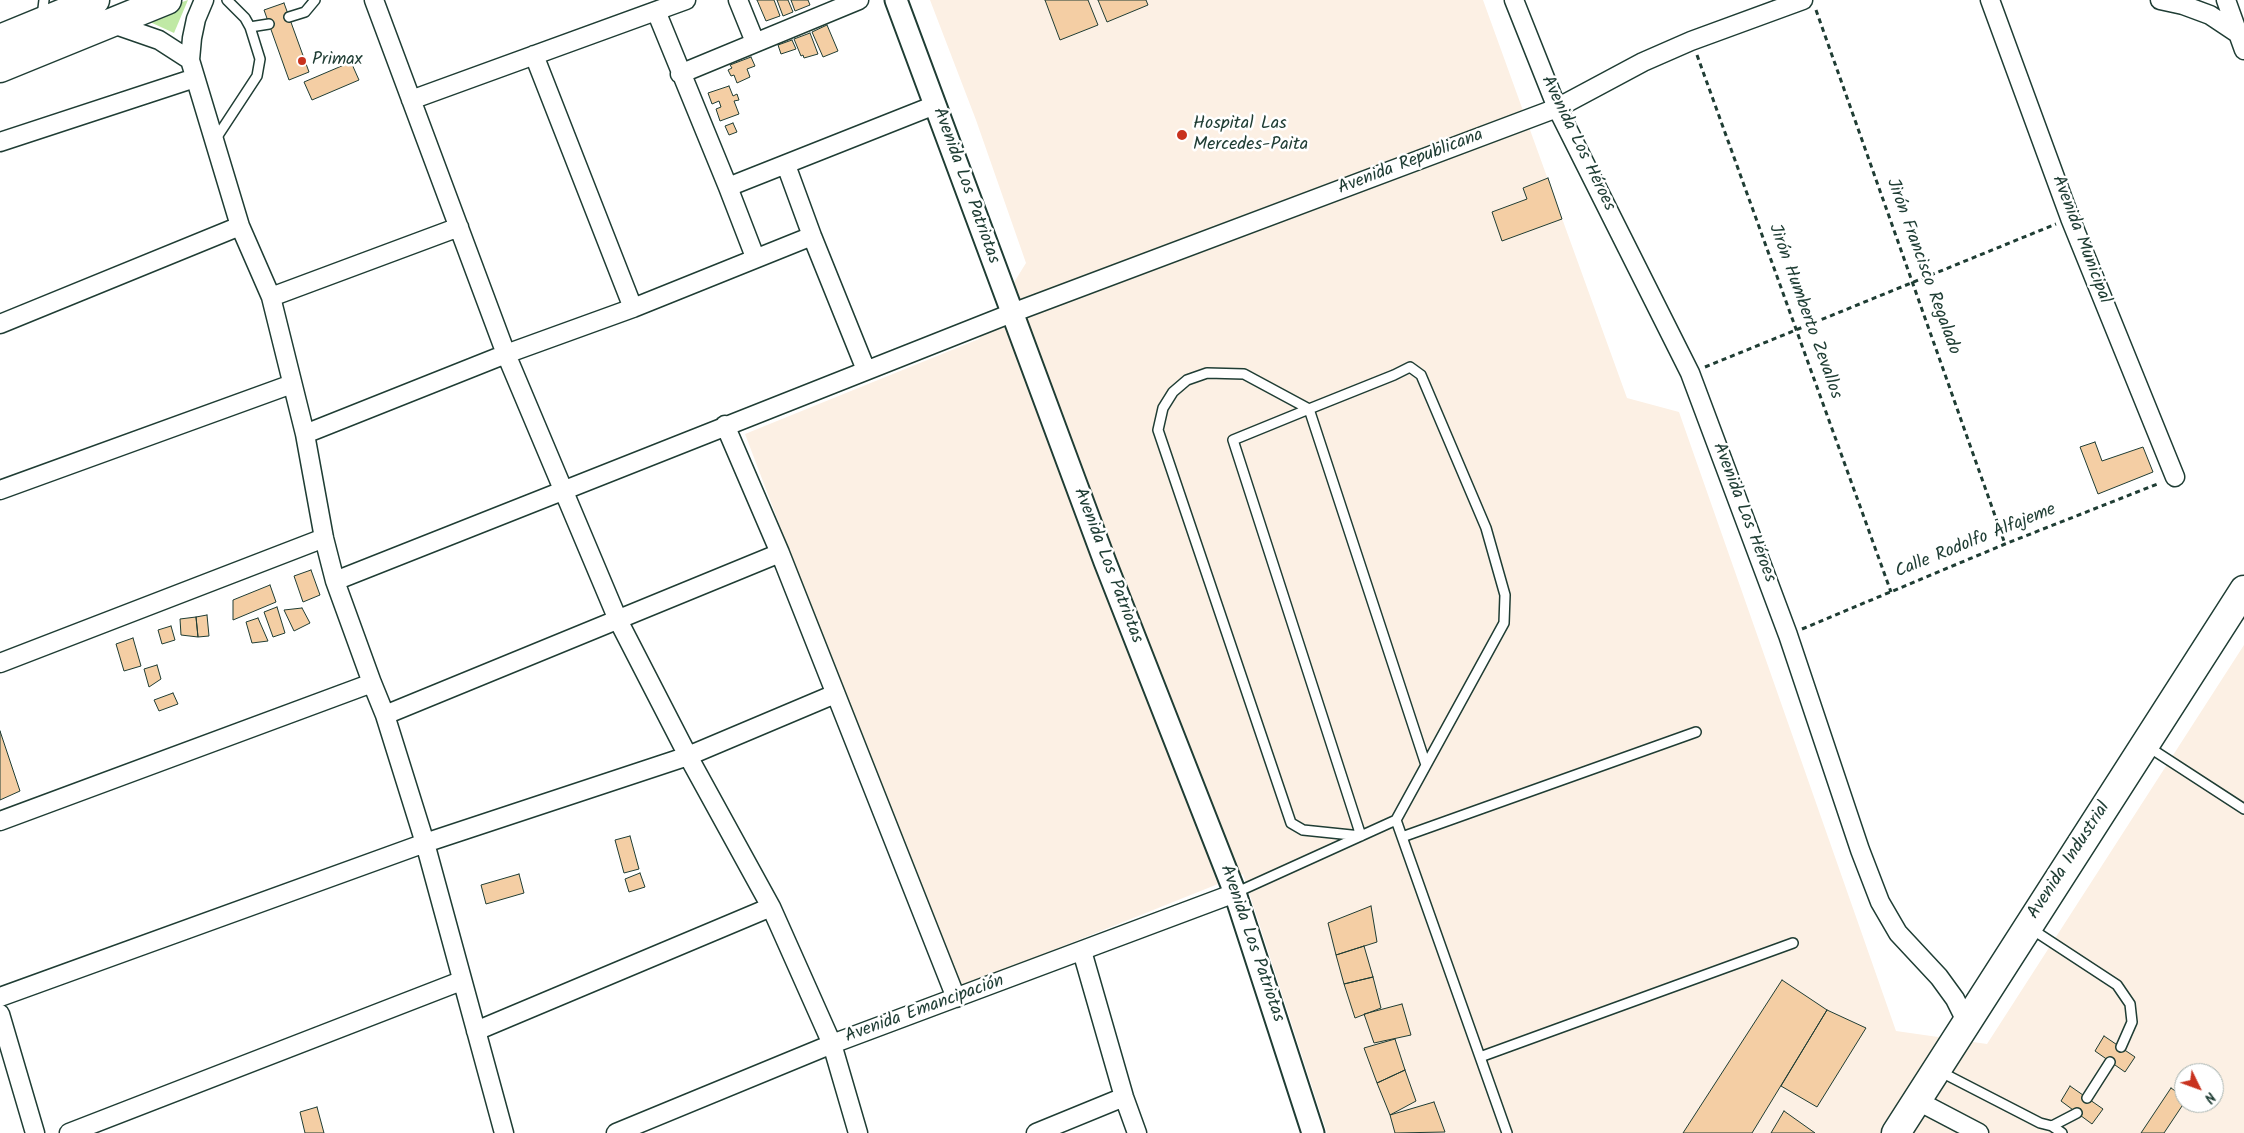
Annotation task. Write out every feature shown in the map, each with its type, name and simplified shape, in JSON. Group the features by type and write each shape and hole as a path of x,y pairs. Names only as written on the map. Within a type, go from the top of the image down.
{"main road":[{"path":"6,36 44,6 95,0"},
{"path":"0,68 167,0"},
{"name":"Avenida Industrial","path":"1896,1133 2244,590"}],"street":[{"path":"204,0 196,19 190,60 240,226 271,297 305,434 324,538 335,580 385,715 426,843 461,981 476,1031 498,1131"},
{"path":"374,0 506,354 618,620 688,756 771,907 832,1044 858,1133"},
{"path":"411,100 686,0"},
{"path":"738,0 755,42"},
{"path":"680,74 859,0"},
{"name":"Avenida Los Patriotas","path":"896,0 1105,562 1235,893 1313,1133"},
{"name":"Avenida Los Héroes","path":"1514,0 1557,108 1690,373 1788,635 1860,850 1880,902 1898,933 1939,977 1955,998 1966,1023"},
{"name":"Avenida Municipal","path":"1990,0 2070,218 2174,477"},
{"path":"2160,0 2183,4 2210,15 2241,41"},
{"path":"2226,0 2241,41"},
{"name":"Avenida Republicana","path":"335,580 1012,313 1557,108 1643,62 1691,41 1809,5"},
{"path":"656,11 755,257"},
{"path":"110,23 159,40 190,60"},
{"path":"534,55 633,308"},
{"path":"0,142 195,78"},
{"path":"728,187 935,105"},
{"path":"786,164 812,236 866,370"},
{"path":"0,324 240,226"},
{"path":"271,297 458,227"},
{"path":"305,434 506,354 633,308 755,257 812,236"},
{"path":"0,490 292,384"},
{"path":"725,425 780,553 956,998"},
{"path":"0,663 324,538"},
{"path":"385,715 780,553"},
{"path":"0,821 372,683"},
{"path":"0,997 426,843 688,756 835,694"},
{"name":"Avenida Emancipación","path":"616,1133 832,1044 1235,893"},
{"path":"476,1031 771,907"},
{"path":"1082,951 1124,1097 1137,1133"},
{"path":"69,1133 461,981"},
{"path":"0,1014 35,1133"},
{"path":"1036,1133 1124,1097"},
{"path":"1916,1100 1979,1133"}],"lane":[{"path":"214,142 257,76 260,59 250,27 245,18 227,0"},
{"path":"289,17 305,12 315,0"},
{"path":"250,27 269,24"},
{"path":"1235,893 1361,836 1396,820 1504,623 1505,595 1486,528 1421,375 1410,368 1233,440 1361,836"},
{"path":"1361,836 1302,830 1291,823 1158,430 1163,408 1173,392 1187,380 1207,373 1244,374 1310,409 1426,765"},
{"path":"1402,837 1696,732"},
{"path":"2145,744 2244,809"},
{"path":"1396,820 1507,1133"},
{"path":"2028,926 2116,984 2130,1004 2132,1022 2120,1047"},
{"path":"1480,1058 1794,943"},
{"path":"2087,1098 2110,1062"},
{"path":"1936,1069 2040,1123 2052,1126 2062,1133"},
{"path":"2052,1126 2077,1113"}],"path":[{"name":"Jirón Francisco Regalado","path":"1809,5 1913,283 2005,544"},
{"name":"Jirón Humberto Zevallos","path":"1691,41 1891,592"},
{"path":"1690,373 2070,218"},
{"name":"Calle Rodolfo Alfajeme","path":"1788,635 2005,544 2174,477"}],"shaded area":[{"path":"930,0 1483,0 1627,398 1679,412 1896,1031 1987,1044 2244,645 2244,1133 1327,1133 1243,874 956,989 745,434 979,339 1026,263 976,120"}],"green space":[{"path":"188,0 174,33 139,17"}],"building":[{"path":"757,0 774,0 780,16 766,21"},
{"path":"777,0 788,0 793,12 783,16"},
{"path":"791,0 808,0 810,5 795,11"},
{"path":"1045,0 1088,0 1098,25 1060,40"},
{"path":"1098,0 1146,0 1148,5 1107,22"},
{"path":"284,3 309,72 289,80 264,10"},
{"path":"827,25 838,51 823,57 812,32"},
{"path":"810,33 818,54 804,58 803,55 801,56 794,39"},
{"path":"792,40 796,49 781,54 778,45"},
{"path":"751,57 755,66 747,69 750,77 737,83 734,75 731,76 728,70 732,68 730,65"},
{"path":"351,62 359,80 312,100 304,82"},
{"path":"729,86 733,96 737,94 739,100 734,101 739,114 720,121 716,109 721,107 719,101 712,104 708,93"},
{"path":"733,123 737,132 729,135 725,126"},
{"path":"1548,178 1562,219 1502,241 1492,212 1527,199 1523,188"},
{"path":"2095,442 2102,461 2143,447 2153,472 2098,494 2080,447"},
{"path":"311,570 320,595 303,602 294,576"},
{"path":"270,585 276,602 233,620 233,600"},
{"path":"277,607 285,633 273,637 264,612"},
{"path":"302,608 310,623 294,631 284,610"},
{"path":"207,615 209,636 198,637 196,617"},
{"path":"196,617 198,637 181,635 180,619"},
{"path":"258,618 268,641 252,643 246,622"},
{"path":"171,626 175,640 162,644 158,630"},
{"path":"133,638 141,666 124,671 116,644"},
{"path":"157,665 161,679 149,687 144,669"},
{"path":"173,693 178,704 159,711 154,700"},
{"path":"0,731 20,791 0,800"},
{"path":"630,836 639,869 624,873 615,840"},
{"path":"640,873 645,887 629,892 625,879"},
{"path":"519,874 524,893 486,904 481,885"},
{"path":"1371,906 1377,942 1336,955 1328,923"},
{"path":"1364,946 1373,977 1344,984 1336,955"},
{"path":"1373,977 1381,1008 1355,1018 1344,984"},
{"path":"1782,980 1827,1010 1752,1133 1683,1133"},
{"path":"1402,1004 1411,1035 1374,1043 1364,1014"},
{"path":"1827,1010 1866,1028 1817,1107 1781,1086"},
{"path":"2104,1036 2135,1057 2125,1072 2095,1051"},
{"path":"1395,1039 1405,1070 1377,1083 1364,1048"},
{"path":"1405,1070 1416,1101 1390,1115 1377,1083"},
{"path":"2070,1086 2103,1109 2092,1124 2061,1101"},
{"path":"2171,1088 2174,1090 2174,1113 2177,1113 2164,1133 2141,1133"},
{"path":"1434,1102 1445,1132 1395,1133 1390,1115"},
{"path":"317,1107 324,1133 305,1133 300,1112"},
{"path":"1784,1111 1815,1133 1771,1133"}],"place":[{"name":"Primax","path":"302,61"},
{"name":"Hospital Las Mercedes-Paita","path":"1182,135"}]}
